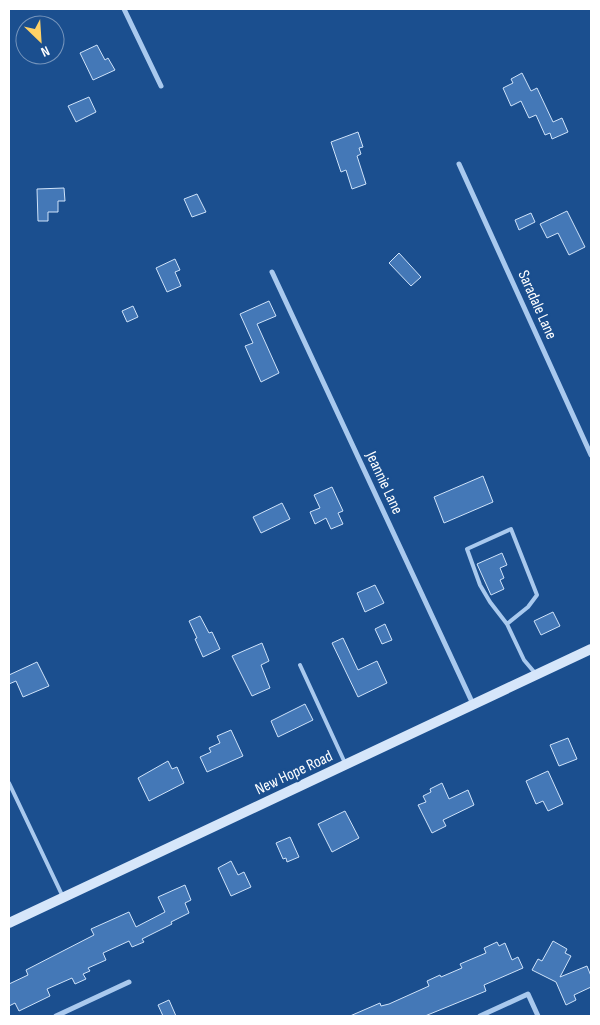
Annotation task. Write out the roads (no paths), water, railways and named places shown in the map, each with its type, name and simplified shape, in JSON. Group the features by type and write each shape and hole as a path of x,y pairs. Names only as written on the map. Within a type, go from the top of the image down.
{"main road":[{"name":"New Hope Road","path":"9,923 591,650"}],"street":[{"path":"124,9 161,86"},
{"name":"Saradale Lane","path":"459,164 591,456"},
{"name":"Jeannie Lane","path":"272,272 474,705"},
{"path":"56,1016 129,982"},
{"path":"480,1016 528,994 538,1016"}],"lane":[{"path":"507,624 528,608 537,595 511,529 467,549 480,585 507,624 524,660 537,675"},
{"path":"300,665 346,765"},
{"path":"9,783 63,898"}]}
